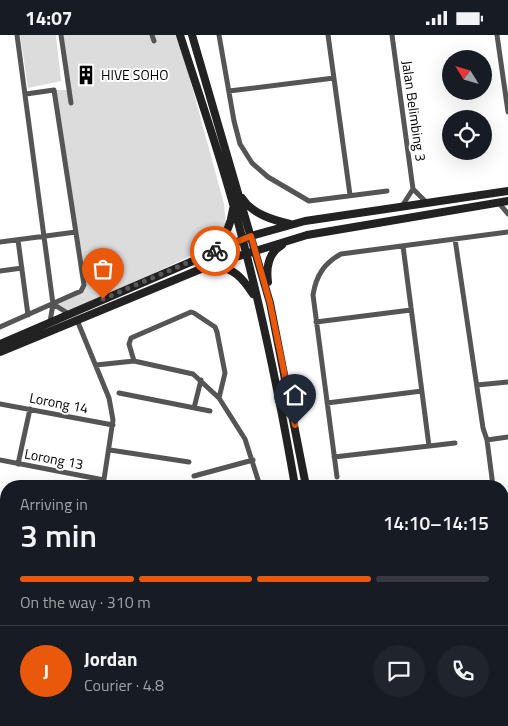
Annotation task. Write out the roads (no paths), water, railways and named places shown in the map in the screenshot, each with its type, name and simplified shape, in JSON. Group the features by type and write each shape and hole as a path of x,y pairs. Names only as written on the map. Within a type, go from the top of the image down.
{"street":[{"path":"17,35 53,304 50,323"},
{"path":"61,35 71,103"},
{"path":"152,35 154,41"},
{"path":"180,35 233,202 257,299 284,426 293,480"},
{"path":"192,35 270,303 305,480"},
{"path":"219,35 240,144 252,163 268,177 309,201 387,191"},
{"path":"328,35 350,195"},
{"name":"Jalan Belimbing 3","path":"392,35 413,189"},
{"path":"497,35 506,86 508,112"},
{"path":"229,91 334,78"},
{"path":"0,327 83,289 54,90 26,94"},
{"path":"402,206 413,189 426,202"},
{"path":"0,344 251,236 290,225 426,202 508,191"},
{"path":"239,194 255,211 290,225"},
{"path":"0,352 212,264 290,240 307,235 508,201"},
{"path":"204,255 215,249 224,239 230,225 233,202"},
{"path":"498,202 508,214"},
{"path":"0,242 76,231"},
{"path":"337,477 313,295 315,284 321,271 331,260 341,254 508,232"},
{"path":"455,239 492,480"},
{"path":"18,240 28,315"},
{"path":"270,303 267,271 269,261 275,249 290,240"},
{"path":"403,246 429,446"},
{"path":"212,264 230,268 240,275 257,299"},
{"path":"0,271 22,268"},
{"path":"53,304 69,314"},
{"path":"316,322 412,310"},
{"path":"134,361 129,344 131,338 194,313 215,327 217,332 225,373 219,398"},
{"path":"77,320 109,398 113,425 105,480"},
{"path":"96,365 134,361 193,374 219,398 245,439 258,480"},
{"path":"194,408 201,380"},
{"path":"477,385 508,382"},
{"path":"327,403 422,391"},
{"path":"118,393 210,411"},
{"name":"Lorong 14","path":"0,404 113,425"},
{"path":"18,464 30,409"},
{"path":"487,440 508,437"},
{"path":"334,457 455,443"},
{"path":"110,450 189,462"},
{"name":"Lorong 13","path":"0,460 90,480"},
{"path":"194,476 253,460"}],"place":[{"name":"HIVE SOHO","path":"86,75"}]}
